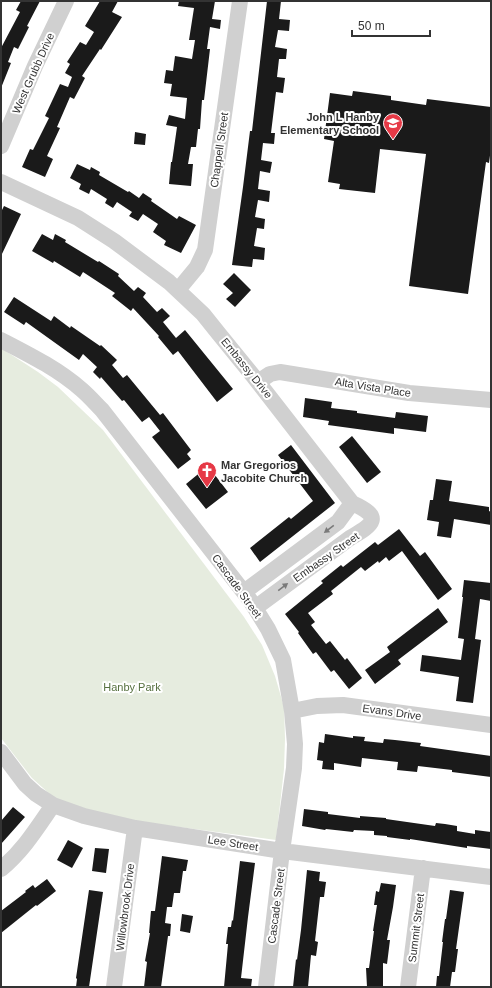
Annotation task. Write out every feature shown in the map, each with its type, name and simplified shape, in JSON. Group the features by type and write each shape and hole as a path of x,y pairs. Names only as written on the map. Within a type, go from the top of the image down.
{"street":[{"name":"West Grubb Drive","path":"1,146 35,66 66,1"},
{"name":"Chappell Street","path":"178,290 197,267 205,250 240,1"},
{"name":"Embassy Drive","path":"1,182 78,218 114,241 178,290 203,314 352,502"},
{"name":"Cascade Street","path":"1,340 38,359 62,374 83,391 99,407 244,592 268,629 283,660 292,711 295,744 294,768 282,851 266,987"},
{"name":"Alta Vista Place","path":"258,382 270,374 280,372 409,393 491,400"},
{"path":"244,592 338,522 352,502"},
{"name":"Embassy Street","path":"255,608 368,526 372,521 372,517 360,506 352,502"},
{"name":"Evans Drive","path":"292,711 317,706 343,705 491,725"},
{"name":"Lee Street","path":"1,752 25,784 36,794 53,805 84,816 135,828 282,851 491,877"},
{"path":"1,869 23,848 53,805"},
{"name":"Willowbrook Drive","path":"114,987 135,828"},
{"name":"Summit Street","path":"408,987 423,868"}],"green space":[{"name":"Hanby Park","path":"1,348 58,387 103,430 244,617 262,645 275,676 284,707 284,769 276,840 97,815 53,797 32,778 1,738"}],"building":[{"path":"21,1 40,1 27,26 29,27 18,49 14,47 8,62 11,63 1,88 1,48 20,12 16,10"},
{"path":"100,1 118,1 112,12 122,17 82,76 85,78 74,99 70,97 57,127 60,128 47,156 53,159 45,177 22,167 30,149 33,150 49,118 45,116 60,84 68,87 72,77 65,73 70,64 67,62 80,42 86,45 94,32 85,26"},
{"path":"179,1 215,1 212,19 221,20 220,29 210,27 207,49 210,49 204,100 202,100 200,129 198,129 196,147 191,147 188,164 193,164 191,186 169,184 177,127 166,125 169,115 185,119 187,98 170,96 172,84 164,83 166,70 173,71 175,56 192,59 195,40 189,40 194,8 178,6"},
{"path":"267,1 281,1 279,19 290,20 289,31 278,30 275,47 287,49 286,59 279,59 277,77 285,78 283,93 276,92 271,133 275,133 274,144 263,143 261,160 272,162 270,173 260,171 258,189 270,191 269,202 258,200 255,217 265,219 264,229 257,228 254,246 265,248 264,260 253,259 252,267 232,265 250,131 252,131"},
{"path":"353,91 391,96 391,100 426,105 427,99 491,107 491,148 489,163 486,162 468,294 409,286 426,154 380,149 375,193 339,189 340,184 328,182 334,141 324,139 330,93 352,96"},
{"path":"135,132 146,134 145,145 134,144"},
{"path":"77,164 90,170 91,167 100,172 99,175 139,198 143,193 152,199 151,201 177,219 179,216 196,225 181,253 164,245 166,241 153,232 158,224 143,214 138,221 129,216 132,212 117,202 113,208 105,203 107,199 91,189 89,194 79,189 81,184 70,178"},
{"path":"4,206 21,214 1,256 1,212"},
{"path":"42,234 53,240 55,234 66,240 65,242 119,274 118,276 134,291 138,287 146,293 143,297 157,312 162,308 170,316 163,322 176,338 185,330 233,389 217,402 178,351 173,355 158,337 159,336 133,308 131,311 112,296 115,293 83,272 80,277 54,261 53,263 32,251"},
{"path":"234,273 251,290 235,307 226,299 233,293 223,284"},
{"path":"14,297 51,321 54,316 70,328 71,326 100,346 101,345 117,360 112,365 123,378 127,375 160,415 163,413 191,450 187,454 191,459 178,469 152,437 160,431 149,417 142,422 124,400 122,401 101,377 100,379 93,372 97,367 83,354 79,360 26,322 24,325 4,312"},
{"path":"305,398 332,402 331,408 357,411 357,413 395,418 396,412 428,416 426,432 394,428 394,434 328,425 329,421 303,417"},
{"path":"352,436 381,472 367,483 339,447"},
{"path":"291,445 335,503 260,562 250,548 289,517 291,519 313,501 278,455"},
{"name":"Mar Gregorios Jacobite Church","path":"208,466 228,492 206,509 186,484"},
{"path":"436,479 452,481 449,501 489,507 489,511 491,512 491,525 454,519 451,538 437,536 439,522 427,520 430,500 433,500"},
{"path":"399,529 420,556 425,552 452,589 438,600 402,551 389,561 386,557 379,563 378,561 365,571 361,567 331,591 333,594 308,613 315,622 311,625 326,644 330,641 345,660 347,658 362,678 349,689 334,670 331,672 316,652 313,654 285,614 323,583 321,581 341,565 343,567 375,542 378,545"},
{"path":"464,580 491,583 491,601 480,599 475,639 481,640 473,703 456,701 459,677 420,671 422,655 461,660 464,639 458,638"},
{"path":"438,608 448,622 398,660 401,664 375,684 365,670 390,652 387,647"},
{"path":"325,734 353,738 353,736 365,737 364,741 383,743 384,739 421,743 420,746 491,756 491,777 418,766 417,772 397,770 398,762 362,758 361,767 334,763 334,770 322,769 323,761 317,760 319,742 324,743"},
{"path":"13,807 25,817 1,844 1,821"},
{"path":"304,809 328,812 328,814 360,818 360,816 386,818 435,826 436,823 445,824 457,826 457,831 475,834 475,830 491,832 491,849 467,846 467,848 374,835 374,831 354,830 353,832 325,830 302,826"},
{"path":"68,840 83,848 72,868 57,860"},
{"path":"95,848 109,849 106,873 92,871"},
{"path":"162,856 188,860 186,871 183,871 180,893 174,893 172,907 167,907 165,923 171,924 161,987 144,987 147,962 145,961 150,933 151,911 155,911"},
{"path":"240,861 255,863 241,978 252,979 251,987 224,987 228,927 231,927 232,920 233,921"},
{"path":"307,870 320,872 319,881 326,882 324,897 320,897 315,941 318,942 316,956 311,955 308,987 293,987 301,930"},
{"path":"47,879 56,891 1,933 1,911 33,885 35,888"},
{"path":"381,883 396,885 387,940 390,940 387,964 383,963 383,987 367,987 366,968 369,968 377,905 374,905 376,891 379,892"},
{"path":"89,890 103,892 89,987 76,987 76,978"},
{"path":"450,890 464,892 456,949 458,949 455,972 452,972 450,987 436,987 437,976 439,976 442,942"},
{"path":"182,914 193,916 190,933 180,931"}],"place":[{"name":"John L Hanby Elementary School","path":"393,140"},
{"name":"Mar Gregorios Jacobite Church","path":"207,488"}]}
